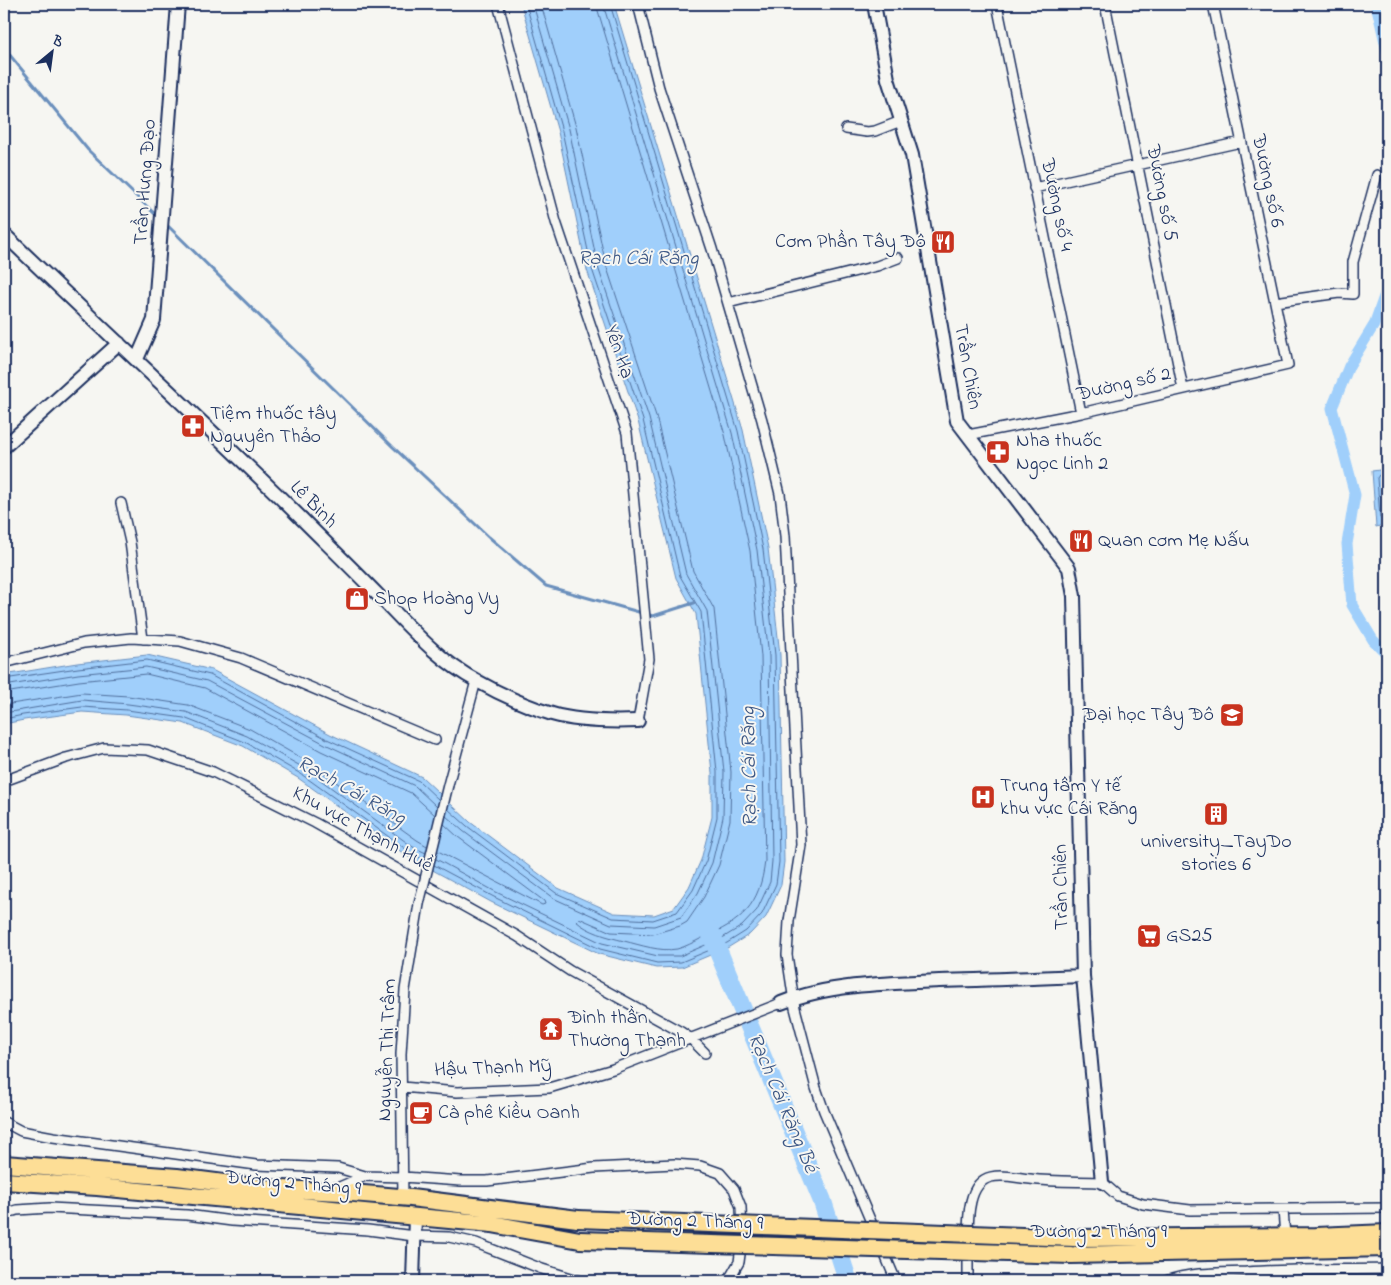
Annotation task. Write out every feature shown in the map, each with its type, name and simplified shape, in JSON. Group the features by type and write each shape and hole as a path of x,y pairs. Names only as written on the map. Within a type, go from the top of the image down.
{"highway":[{"name":"Đường 2 Tháng 9","path":"4,1164 160,1175 264,1188 403,1197 578,1219 1074,1238 1387,1233"},
{"name":"Đường 2 Tháng 9","path":"4,1181 97,1186 492,1224 580,1240 1071,1255 1387,1248"}],"street":[{"name":"Trần Hưng Đạo","path":"137,359 154,320 178,4"},
{"name":"Yên Hạ","path":"498,4 556,222 627,434 649,659 638,721"},
{"path":"638,4 659,88 712,249 762,420 780,494 786,536 801,845 789,920 787,955 788,1000 824,1110 896,1281"},
{"name":"Trần Chiên","path":"874,4 888,79 912,155 957,421 1069,568 1074,596 1083,976 1102,1182"},
{"name":"Đường số 4","path":"998,4 1081,413"},
{"name":"Đường số 5","path":"1105,4 1183,389"},
{"name":"Đường số 6","path":"1213,4 1288,365"},
{"path":"846,129 867,132 875,131 901,121"},
{"path":"1034,188 1242,142"},
{"path":"1274,302 1339,293 1353,294 1353,262 1377,174"},
{"name":"Lê Bình","path":"4,234 137,359 300,518 379,596 420,640 452,666 476,681 514,700 554,714 619,722 638,721"},
{"path":"728,303 877,266 898,258"},
{"path":"4,447 119,343"},
{"name":"Đường số 2","path":"968,436 1081,413 1288,365"},
{"path":"121,503 130,542 143,639"},
{"path":"4,663 84,643 131,638 180,641 241,658 435,740"},
{"name":"Nguyễn Thị Trâm","path":"403,1197 401,1054 405,990 419,904 476,681"},
{"name":"Khu vực Thạnh Huề","path":"4,781 66,758 104,748 148,750 213,772 324,828 517,936 570,971 681,1032 705,1053"},
{"path":"788,1000 846,988 897,983 1083,976"},
{"name":"Hậu Thạnh Mỹ","path":"402,1087 457,1092 549,1088 613,1069 788,1000"},
{"path":"4,1122 21,1131 53,1137 256,1165 338,1168 365,1176 461,1182 488,1181 594,1168 674,1164 700,1166 720,1174 734,1189 741,1207 742,1239 739,1262 726,1281"},
{"path":"330,1191 365,1176"},
{"path":"970,1281 968,1277 968,1209 979,1184 990,1177 1011,1176 1030,1180 1102,1182 1118,1196 1143,1204 1190,1210 1387,1208"},
{"path":"4,1214 17,1210 50,1208 187,1215 232,1221 368,1230 414,1236 449,1237 476,1243 542,1269 581,1281"},
{"path":"1283,1210 1285,1236"},
{"path":"414,1281 415,1217"},
{"path":"449,1237 468,1222"},
{"path":"1387,1248 1387,1255"},
{"path":"1166,1281 1191,1274 1274,1270 1387,1269"}],"water":[{"name":"Rạch Cái Răng","path":"521,4 614,4 743,430 768,548 780,655 784,862 781,885 766,917 750,934 729,947 682,967 656,968 599,954 491,902 407,856 298,778 243,746 183,723 126,715 82,712 4,724 4,675 77,663 147,655 212,670 330,734 422,777 470,822 558,888 614,913 654,915 674,908 689,887 701,860 712,817 712,773 696,614 676,578 638,421 587,270 558,132"},
{"path":"1387,469 1387,524 1376,527 1372,471"}],"waterway":[{"path":"1376,4 1387,51"},
{"path":"4,48 88,150 158,217"},
{"path":"165,223 393,447 489,537 546,586 653,616 694,603"},
{"path":"1387,288 1374,325 1349,366 1332,408 1355,495 1347,544 1352,605 1373,640 1387,654"},
{"name":"Rạch Cái Răng Bé","path":"709,929 822,1200 848,1281"}],"place":[{"name":"Cơm Phần Tây Đô","path":"943,242"},
{"name":"Tiệm thuốc tây Nguyên Thảo","path":"193,426"},
{"name":"Nha thuốc Ngọc Linh 2","path":"998,452"},
{"name":"Quan cơm Mẹ Nấu","path":"1081,541"},
{"name":"Shop Hoàng Vy","path":"357,599"},
{"name":"Đại học Tây Đô","path":"1232,715"},
{"name":"Trung tâm Y tế khu vực Cái Răng","path":"983,797"},
{"name":"university_TayDo stories 6","path":"1216,814"},
{"name":"GS25","path":"1149,936"},
{"name":"Đình thần Thường Thạnh","path":"551,1029"},
{"name":"Cà phê Kiều Oanh","path":"421,1113"}]}
